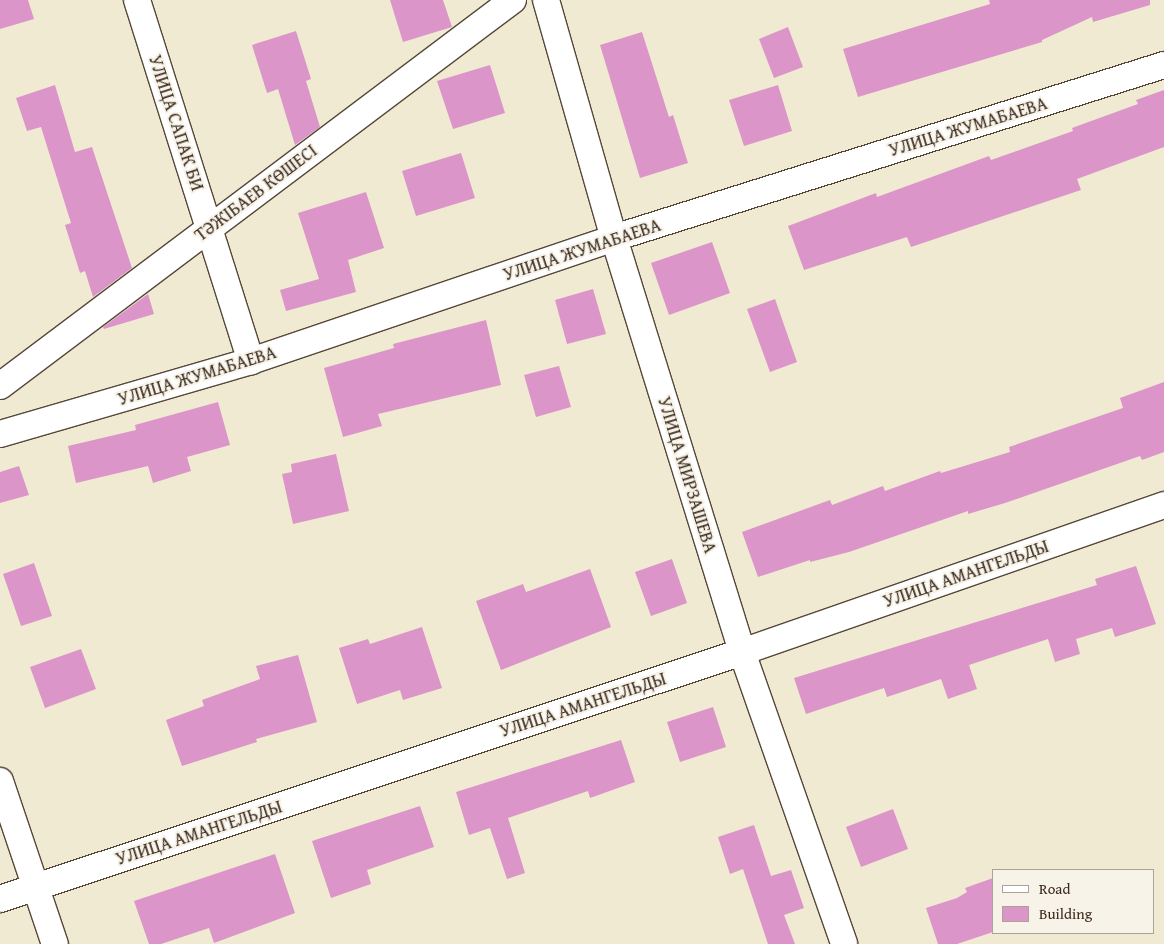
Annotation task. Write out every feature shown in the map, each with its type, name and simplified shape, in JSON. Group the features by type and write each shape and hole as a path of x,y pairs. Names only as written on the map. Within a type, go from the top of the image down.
{"street":[{"name":"УЛИЦА САПАК БИ","path":"137,0 251,361"},
{"name":"ТӘЖІБАЕВ КӨШЕСІ","path":"0,386 513,0"},
{"name":"УЛИЦА МИРЗАШЕВА","path":"546,0 614,238 742,652 844,944"},
{"name":"УЛИЦА ЖУМАБАЕВА","path":"0,434 251,361 614,238 1164,65"},
{"name":"УЛИЦА АМАНГЕЛЬДЫ","path":"0,899 742,652 1164,506"},
{"path":"0,781 55,944"}],"building":[{"path":"0,0 28,0 34,19 0,29"},
{"path":"390,0 443,0 452,27 403,42"},
{"path":"989,0 1150,0 1150,5 1093,22 1092,17 1042,40 1042,42 858,97 843,49 990,4"},
{"path":"788,27 803,67 774,78 759,39"},
{"path":"296,31 311,79 306,81 320,127 295,145 278,89 267,93 252,45"},
{"path":"642,32 669,117 673,115 688,163 640,178 600,45"},
{"path":"490,65 505,113 453,129 437,81"},
{"path":"55,85 75,152 92,147 132,268 93,297 85,271 80,273 65,225 71,223 41,127 27,131 16,98"},
{"path":"778,85 792,131 744,146 729,100"},
{"path":"1164,90 1164,147 1077,179 1081,190 911,247 907,237 804,270 788,226 876,193 877,197 989,156 991,160 1073,131 1072,128 1138,104 1136,100"},
{"path":"461,153 475,198 416,216 402,171"},
{"path":"366,192 384,248 348,260 356,292 286,311 280,290 319,279 298,213"},
{"path":"712,242 730,293 669,315 651,263"},
{"path":"593,289 606,334 567,344 555,300"},
{"path":"148,294 154,314 104,329 103,327"},
{"path":"775,299 797,362 770,372 747,309"},
{"path":"486,320 501,385 378,414 382,426 343,437 324,368 394,348 393,344"},
{"path":"559,366 571,407 536,417 524,375"},
{"path":"1164,382 1164,452 1142,460 1140,456 1005,503 968,514 968,511 849,552 810,562 810,560 758,577 742,532 830,500 832,505 883,486 885,491 940,471 941,473 1010,452 1009,447 1123,408 1120,398"},
{"path":"218,402 230,445 187,457 191,471 153,483 148,466 76,483 68,446 136,430 135,425"},
{"path":"336,454 349,511 293,524 282,474 292,472 291,464"},
{"path":"19,466 29,495 0,503 0,472"},
{"path":"672,559 687,603 651,616 635,572"},
{"path":"34,563 52,616 21,626 3,574"},
{"path":"1136,566 1156,624 1115,637 1112,628 1076,639 1080,654 1055,662 1048,639 969,665 977,689 948,699 941,679 887,697 884,688 806,714 794,678 1097,585 1095,579"},
{"path":"590,569 611,627 501,670 476,601 523,584 526,592"},
{"path":"422,627 442,688 403,700 400,690 357,704 339,648 368,639 370,644"},
{"path":"81,649 96,689 45,708 30,667"},
{"path":"298,655 317,722 256,739 257,742 182,766 166,720 204,706 202,700 260,679 256,666"},
{"path":"713,707 726,747 680,762 667,722"},
{"path":"621,740 635,782 590,798 588,791 508,818 525,873 507,879 490,828 469,835 456,792"},
{"path":"420,806 434,847 367,870 371,884 331,898 312,841"},
{"path":"893,809 908,849 861,867 846,827"},
{"path":"754,825 771,876 791,870 804,908 784,915 795,944 768,944 743,869 730,874 718,837"},
{"path":"275,854 295,913 214,943 209,928 161,944 149,944 134,901"},
{"path":"992,878 992,932 957,944 938,944 926,908 957,898 967,892 965,888"}]}
